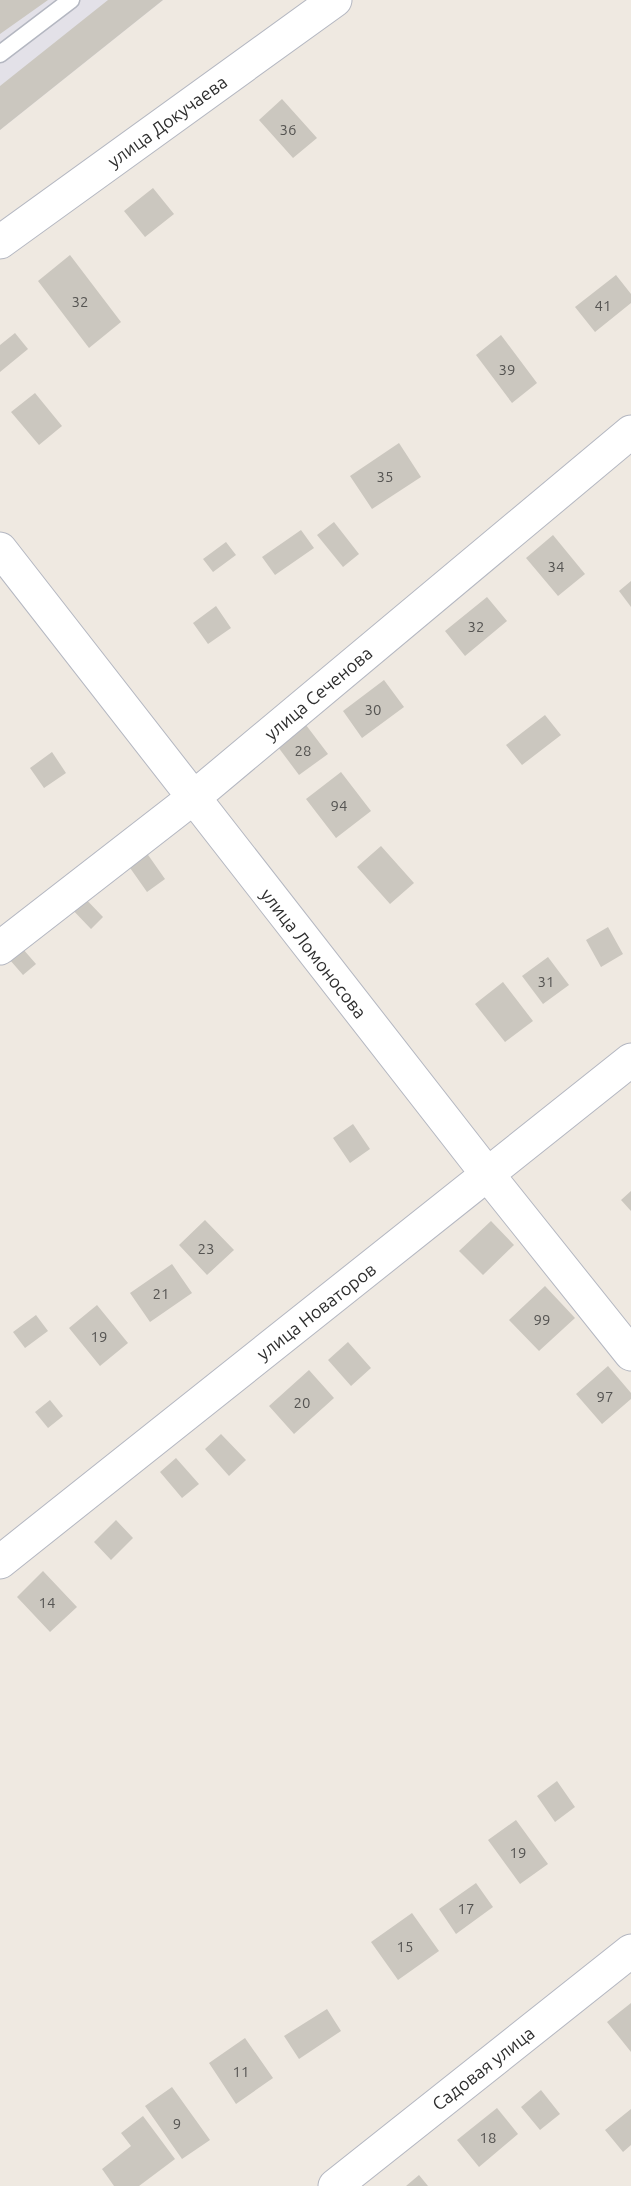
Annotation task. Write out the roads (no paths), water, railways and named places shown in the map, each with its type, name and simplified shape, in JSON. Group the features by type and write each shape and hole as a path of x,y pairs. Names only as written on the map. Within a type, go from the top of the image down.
{"street":[{"name":"улица Докучаева","path":"0,242 321,4"},
{"name":"улица Сеченова","path":"0,948 193,798 631,432"},
{"name":"улица Ломоносова","path":"0,549 488,1175 631,1354"},
{"name":"улица Новаторов","path":"0,1562 631,1060"},
{"name":"Садовая улица","path":"335,2186 631,1951"}],"lane":[{"path":"0,54 71,0"}]}
